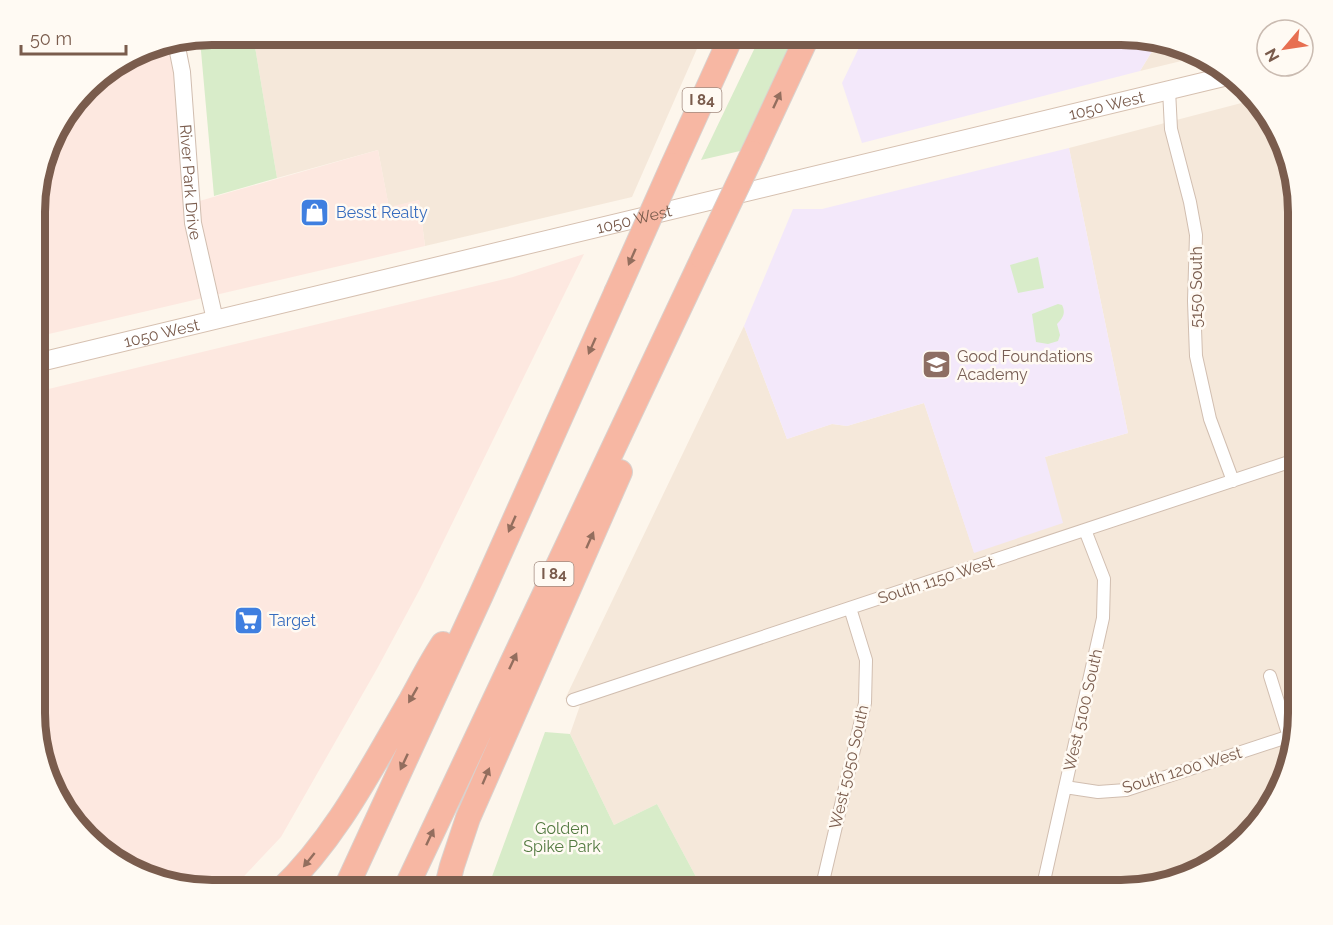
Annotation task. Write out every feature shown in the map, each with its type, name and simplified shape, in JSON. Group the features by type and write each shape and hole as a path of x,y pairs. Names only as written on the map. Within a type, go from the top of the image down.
{"highway":[{"name":"I 84","path":"350,880 481,595 727,45"},
{"name":"I 84","path":"410,880 803,45"},
{"path":"448,880 468,818 684,326 703,258"},
{"path":"292,880 328,836 357,793 441,647 481,595"}],"main road":[{"name":"1050 West","path":"45,361 1220,78"}],"street":[{"name":"River Park Drive","path":"177,48 182,72 193,223 215,320"},
{"name":"5150 South","path":"1169,90 1171,129 1196,235 1194,301 1196,356 1210,418 1233,481"},
{"name":"South 1150 West","path":"573,700 1288,462"},
{"name":"West 5100 South","path":"1044,880 1104,618 1104,579 1086,530"},
{"name":"West 5050 South","path":"822,880 865,703 866,660 850,608"},
{"path":"1269,676 1288,725"},
{"name":"South 1200 West","path":"1065,787 1098,792 1126,790 1286,737"}],"shaded area":[{"path":"255,45 699,45 632,197 425,246 419,200 389,208 378,150 277,178"},
{"path":"860,45 1132,45 1154,49 1140,71 862,143 842,83"},
{"path":"1154,49 1188,59 1140,71"},
{"path":"169,51 189,204 378,150 389,207 419,200 425,246 45,335 46,190 62,138 86,102 102,86 128,67"},
{"path":"1247,102 1271,138 1279,158 1288,201 1288,724 1279,767 1266,796 1239,831 1214,852 1185,867 1143,879 698,880 657,804 614,825 570,734 583,697 573,700 565,699 744,326 787,439 832,424 847,426 924,403 974,552 1045,457 1128,433 1069,148"},
{"name":"Good Foundations Academy","path":"1069,148 1128,433 1045,457 1063,523 974,553 924,403 847,426 832,424 787,439 744,326 793,209 822,209"},
{"path":"584,254 421,587 281,837 240,880 201,880 179,877 128,858 94,831 73,806 58,777 48,746 45,724 45,390 513,277"}],"green space":[{"path":"199,45 255,45 277,178 214,196"},
{"path":"756,45 790,45 740,151 701,160"},
{"path":"1038,257 1044,288 1018,293 1010,265"},
{"path":"1058,304 1062,305 1064,313 1057,324 1060,335 1058,341 1048,344 1036,342 1032,314"},
{"name":"Golden Spike Park","path":"545,732 570,734 614,825 657,804 698,880 491,880"}],"place":[{"name":"Besst Realty","path":"315,212"},
{"name":"Good Foundations Academy","path":"936,365"},
{"name":"Target","path":"248,620"}]}
